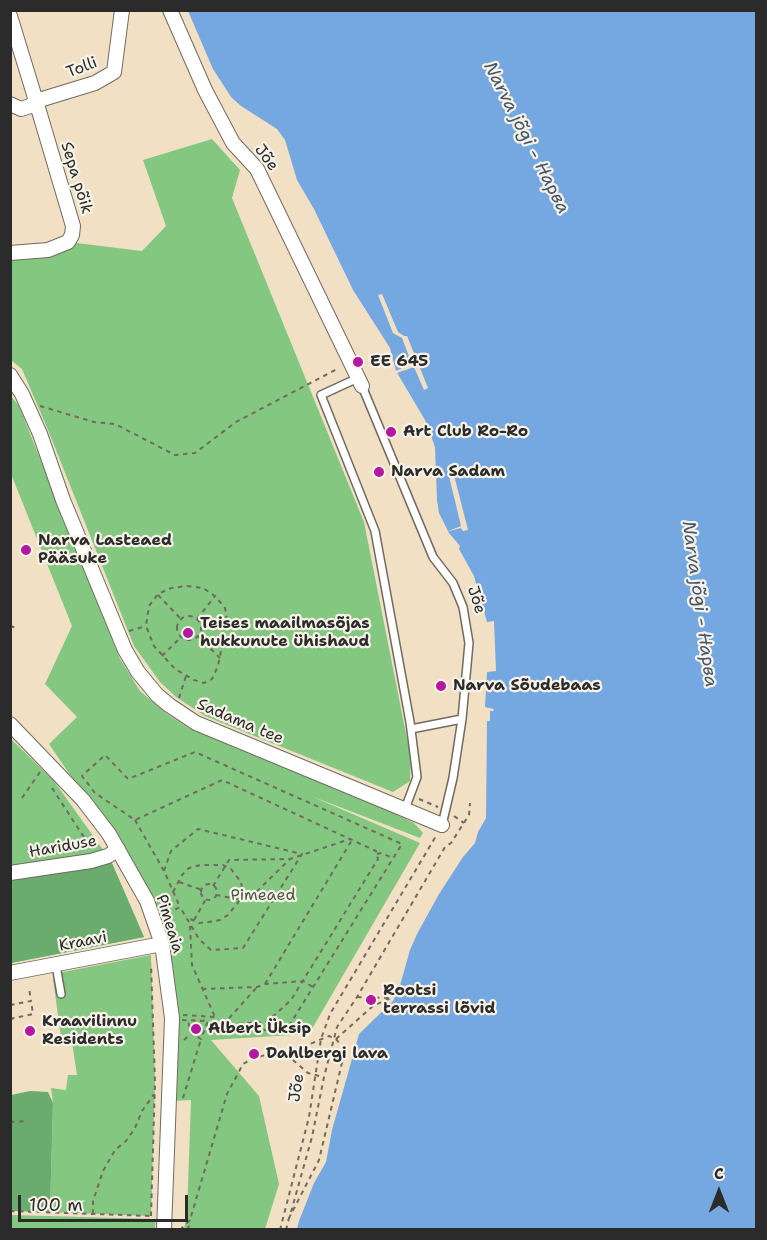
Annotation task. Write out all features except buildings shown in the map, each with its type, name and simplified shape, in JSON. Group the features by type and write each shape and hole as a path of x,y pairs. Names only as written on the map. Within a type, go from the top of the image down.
{"street":[{"name":"Tolli","path":"10,104 21,109 30,106 36,100 95,83 114,72 122,10"},
{"name":"Jõe","path":"170,10 205,90 233,143 257,169 360,382"},
{"path":"10,16 36,100"},
{"name":"Sepa põik","path":"10,253 48,250 68,242 72,235 73,226 36,100"},
{"name":"Sadama tee","path":"10,375 22,394 40,434 63,500 125,650 147,683 169,705 196,723 408,802 442,825"},
{"name":"Pimeaia","path":"10,724 83,800 110,834 147,901 172,1018 160,1220"},
{"name":"Hariduse","path":"10,873 97,859 108,856 118,849"},
{"name":"Kraavi","path":"10,974 156,945"}],"lane":[{"name":"Jõe","path":"360,382 433,557 453,583 463,607 469,643 462,719 442,825"},
{"path":"360,382 321,395 375,531 411,729 417,777 408,802"},
{"path":"411,729 462,719"},
{"path":"56,965 61,994"}],"path":[{"path":"41,413 37,405 94,422 115,424 175,455 195,453 236,422 350,362"},
{"path":"188,586 203,588 215,596 225,608 227,621 220,658 212,679 204,683 186,676 174,669 154,646 146,626 149,606 158,594 171,588 188,586"},
{"path":"158,594 181,619"},
{"path":"197,619 215,596"},
{"path":"189,616 197,619 201,629 198,636 188,640 181,637 177,626 181,619 189,616"},
{"path":"10,626 17,628"},
{"path":"131,639 128,631 146,626"},
{"path":"198,636 220,658"},
{"path":"162,656 181,637"},
{"path":"177,704 186,676"},
{"path":"190,924 192,965 214,1017 213,1033 287,1029 402,844 195,752 128,779 105,754 82,776 95,793 135,820 190,924 199,939 212,950 243,948 302,854"},
{"path":"36,768 46,780"},
{"path":"22,798 40,772"},
{"path":"135,820 222,780 375,851 377,854 378,859 291,1000 267,1022 214,1025"},
{"path":"52,787 97,859"},
{"path":"408,802 446,811 464,823"},
{"path":"286,1230 312,1137 324,1077 338,1027 445,847 452,843 469,815 470,802"},
{"name":"Jõe","path":"280,1230 309,1117 321,1039 330,1014 442,825"},
{"path":"164,871 171,851 198,829 302,854"},
{"path":"213,886 229,860 290,859 351,840"},
{"path":"265,984 351,840"},
{"path":"377,854 381,853 393,858"},
{"path":"216,895 248,901 290,859"},
{"path":"173,892 189,868 212,864 225,866 238,875 242,890 235,908 220,920 199,923 186,917"},
{"path":"179,882 202,890"},
{"path":"206,885 213,886 216,889 216,895 212,900 206,899 201,894 202,890 206,885"},
{"path":"194,921 206,899"},
{"path":"164,916 180,907"},
{"path":"10,1211 93,1214 160,1220 155,1093 156,945"},
{"path":"202,989 257,987 265,984 303,981 313,987"},
{"path":"223,1025 257,987"},
{"path":"10,1019 33,1014 29,988"},
{"path":"336,1039 373,1006 391,999 357,997"},
{"path":"10,1005 31,1000"},
{"path":"180,1015 214,1017"},
{"path":"183,1098 207,1021 188,1021 191,1034"},
{"path":"179,1045 195,1030"},
{"path":"191,1034 201,1039"},
{"path":"286,1054 328,1036 336,1039 345,1050 319,1160 289,1218"},
{"path":"188,1230 227,1094 243,1064 254,1058 278,1052 286,1054 308,1073 324,1077"},
{"path":"93,1214 93,1201 103,1171 115,1150 135,1128 142,1111 155,1093"},
{"path":"10,1122 27,1121"},
{"path":"180,1230 190,1220"}],"green space":[{"path":"212,139 240,170 232,198 364,522 411,759 410,781 393,792 205,716 176,697 160,682 134,646 22,369 11,360 11,253 68,242 142,251 166,226 143,160"},
{"name":"Pimeaed","path":"10,395 19,406 120,659 140,691 167,714 190,729 391,812 414,823 423,833 420,838 311,796 420,843 309,1034 211,1040 259,1096 279,1184 265,1229 184,1229 187,1214 191,1100 172,1101 164,942 96,813 49,744 77,717 45,684 72,626 11,474"},
{"path":"10,738 54,781 111,861 144,937 11,963"},
{"path":"111,861 144,937 11,963 11,880"},
{"path":"151,955 155,1082 151,1216 50,1212 53,1103 51,1088 66,1090 68,1075 77,1075 71,1036 61,1037 53,979 63,972"},
{"path":"30,1091 48,1092 53,1103 50,1212 11,1211 11,1095"},
{"path":"11,1215 156,1219 155,1229 11,1230"}],"water":[{"name":"Narva jõgi - Нарва","path":"188,11 756,11 756,1229 297,1229 314,1183 326,1162 332,1130 359,1034 393,1001 417,934 439,894 475,843 486,818 487,721 490,721 490,711 494,709 485,707 487,672 496,671 494,621 487,622 474,576 459,549 460,546 449,533 439,513 435,447 425,420 396,371 390,348 353,290 314,209 297,180 285,140 277,129 231,97 213,69"}],"pier":[{"path":"382,294 398,332 407,336 428,388 424,390 414,367 394,374 393,372 412,364 402,338 393,333 378,295"},
{"path":"453,471 468,530 463,531 461,528 446,532 461,526 448,472"}],"place":[{"name":"EE 645","path":"358,362"},
{"name":"Art Club Ro-Ro","path":"391,432"},
{"name":"Narva Sadam","path":"379,472"},
{"name":"Narva Lasteaed Pääsuke","path":"26,550"},
{"name":"Teises maailmasõjas hukkunute ühishaud","path":"188,633"},
{"name":"Narva Sõudebaas","path":"441,686"},
{"name":"Rootsi terrassi lõvid","path":"371,1000"},
{"name":"Albert Üksip","path":"196,1029"},
{"name":"Kraavilinnu Residents","path":"30,1031"},
{"name":"Dahlbergi lava","path":"254,1054"}]}
